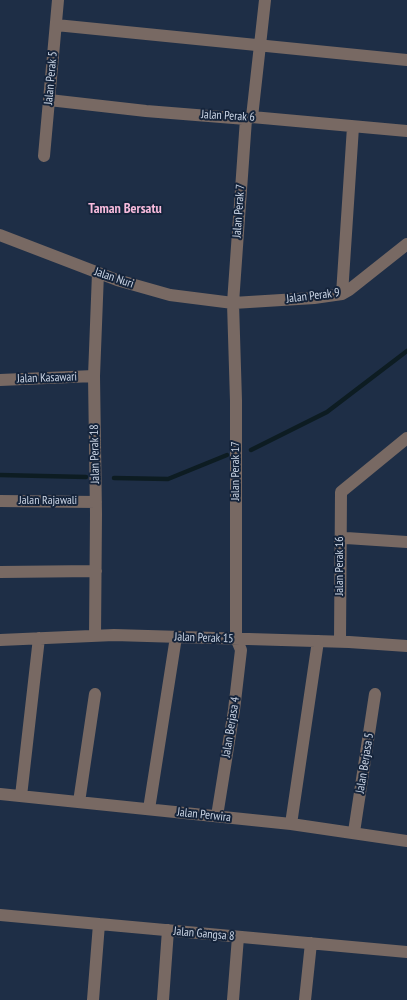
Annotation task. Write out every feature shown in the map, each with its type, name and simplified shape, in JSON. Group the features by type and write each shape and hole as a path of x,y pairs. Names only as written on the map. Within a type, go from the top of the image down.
{"street":[{"name":"Jalan Perak 5","path":"44,156 58,0"},
{"name":"Jalan Perak 7","path":"233,303 249,118 261,46 265,0"},
{"path":"56,25 407,60"},
{"name":"Jalan Perak 6","path":"49,100 146,111 407,131"},
{"path":"342,294 352,127"},
{"name":"Jalan Nuri","path":"0,235 98,273 170,295 233,303"},
{"name":"Jalan Perak 9","path":"233,303 314,298 342,294 407,244"},
{"name":"Jalan Perak 18","path":"95,636 96,502 94,376 98,273"},
{"name":"Jalan Perak 17","path":"233,303 236,401 236,638"},
{"name":"Jalan Kasawari","path":"0,380 94,376"},
{"name":"Jalan Perak 16","path":"340,641 341,492 407,438"},
{"name":"Jalan Rajawali","path":"0,501 96,502"},
{"path":"340,540 346,538 407,542"},
{"path":"0,572 96,571"},
{"name":"Jalan Perak 15","path":"0,640 95,636 176,637 340,641 407,646"},
{"path":"149,809 176,637"},
{"path":"21,796 39,638"},
{"name":"Jalan Berjasa 4","path":"217,816 241,662 241,650 236,638"},
{"path":"291,824 318,641"},
{"path":"79,802 95,694"},
{"name":"Jalan Berjasa 5","path":"354,832 375,694"},
{"name":"Jalan Perwira","path":"0,794 291,824 407,841"},
{"name":"Jalan Gangsa 8","path":"0,915 407,952"},
{"path":"93,1000 99,924"},
{"path":"163,1000 168,930"},
{"path":"233,1000 238,937"},
{"path":"305,1000 311,943"}],"waterway":[{"path":"251,450 327,412 407,351"},
{"path":"114,478 168,479 227,455"},
{"path":"0,475 86,477"}],"district":[{"name":"Taman Bersatu","path":"125,209"}]}
